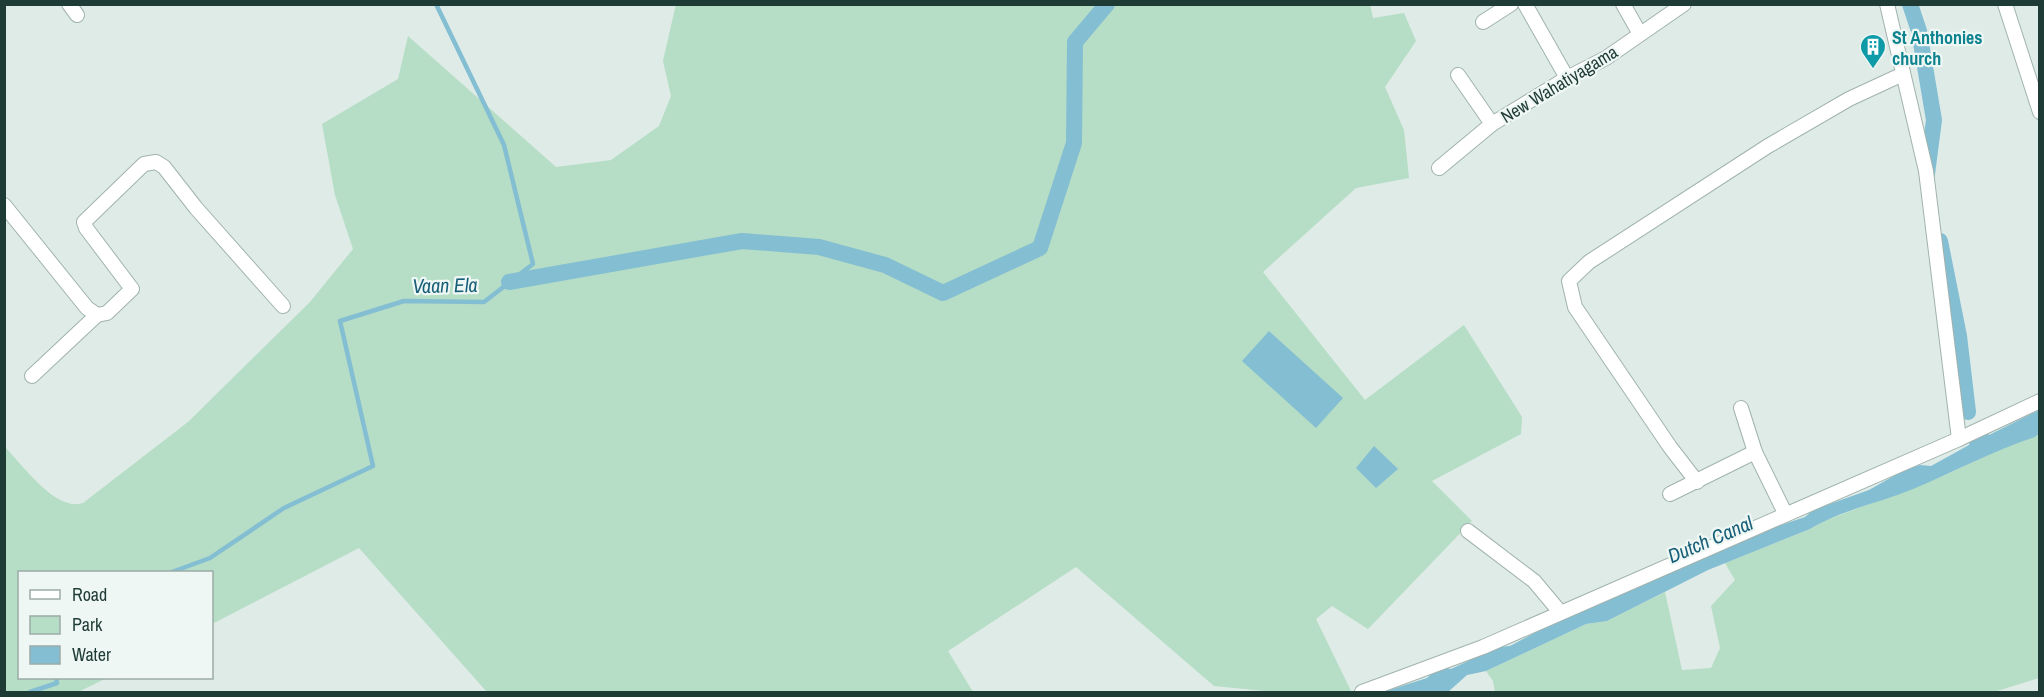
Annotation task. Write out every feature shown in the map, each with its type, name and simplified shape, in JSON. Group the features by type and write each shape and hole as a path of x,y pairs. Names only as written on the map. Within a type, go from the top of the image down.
{"street":[{"path":"1483,22 1511,4"},
{"path":"1525,4 1567,78"},
{"path":"1623,4 1640,34"},
{"name":"New Wahatiyagama","path":"1439,168 1492,124 1567,78 1606,58 1683,4"},
{"path":"1887,4 1926,171 1959,439"},
{"path":"2005,4 2040,112"},
{"path":"1697,482 1670,447 1575,307 1569,281 1589,262 1759,151 1849,99 1903,74"},
{"path":"1458,75 1492,124"},
{"path":"32,376 97,315 106,313 132,289 86,228 84,222 90,213 150,161 164,167 196,208 283,306"},
{"path":"4,205 87,308 97,315"},
{"path":"1362,693 1483,647 1785,513 1959,439 2040,401"},
{"path":"1741,408 1755,452 1785,513"},
{"path":"1670,494 1755,452"},
{"path":"1468,531 1534,581 1560,612"}],"green space":[{"path":"676,4 1370,4 1373,18 1404,13 1416,41 1385,87 1404,130 1409,178 1356,188 1263,272 1365,400 1464,325 1522,417 1521,434 1432,481 1472,521 1368,629 1332,606 1316,619 1351,691 1274,692 1214,686 1076,567 948,651 973,692 487,692 359,548 213,623 213,571 18,571 18,679 105,679 78,692 5,692 4,446 51,494 72,504 83,503 188,422 310,302 353,249 335,195 322,124 398,79 408,36 556,167 611,160 659,126 671,96 663,61"},
{"path":"2039,435 2039,678 1994,692 1495,692 1493,681 1486,671 1586,624 1607,621 1665,592 1682,670 1711,668 1720,648 1711,606 1735,580 1725,563 1810,529 1824,521 1943,476 2007,446"}],"water":[{"path":"1269,331 1343,398 1316,428 1242,361"},
{"path":"2039,410 2039,434 2035,437 1913,489 1834,517 1708,570 1607,621 1586,624 1486,671 1467,675 1448,692 1383,692 1427,678 1439,666 1451,669 1498,647 1510,646 1549,625 1763,531 1805,517 1813,510 1869,490 1906,469 1920,465 1931,466 1969,445 1972,431 1985,427 1989,435"},
{"path":"1374,446 1398,469 1376,488 1356,468"}],"waterway":[{"name":"Vaan Ela","path":"175,571 210,558 284,508 373,466 340,321 404,301 484,302 533,264 504,145 436,4"},
{"path":"509,282 742,241 819,247 885,265 943,293 1040,248 1074,143 1075,42 1107,4"},
{"path":"1910,4 1919,31 1934,120 1927,174"},
{"path":"1940,241 1959,336 1968,412"},
{"name":"Vaan Ela","path":"30,692 57,683 56,679"}],"place":[{"name":"St Anthonies church","path":"1873,70"}],"water label":[{"name":"Dutch Canal","path":"1710,539"}]}
